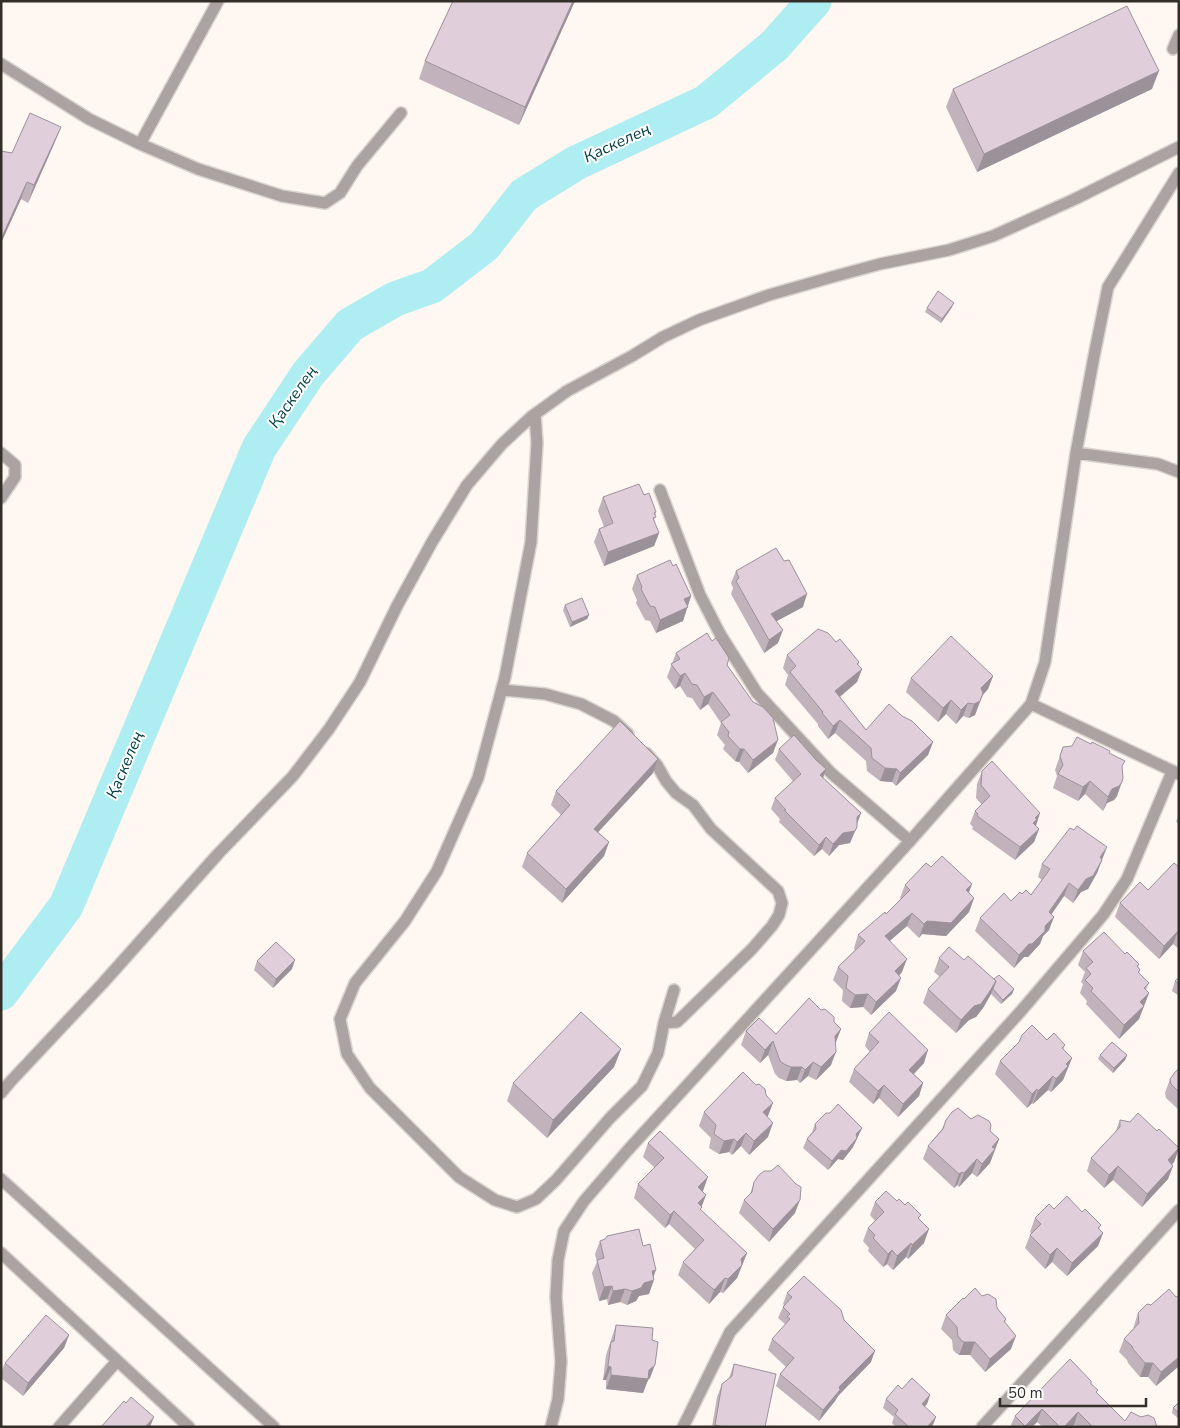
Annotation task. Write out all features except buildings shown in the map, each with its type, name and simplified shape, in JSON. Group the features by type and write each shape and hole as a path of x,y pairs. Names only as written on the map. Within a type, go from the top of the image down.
{"lane":[{"path":"140,144 218,1"},
{"path":"1173,49 1179,35"},
{"path":"1,64 89,119 198,169 282,196 325,203 340,194 357,166 401,113"},
{"path":"1,1093 103,984 218,854 293,776 329,729 360,682 397,606 432,542 467,485 502,444 535,414 567,392 699,320 769,295 832,277 880,264 949,250 993,236 1057,208 1179,147"},
{"path":"551,1427 558,1399 560,1362 556,1297 558,1260 564,1231 584,1201 628,1150 910,841 1032,704 1045,662 1076,453 1108,287 1179,173"},
{"path":"535,414 537,443 531,542 502,690 478,778 437,871 405,921 355,983 340,1019 347,1054 370,1088 459,1177 496,1200 517,1207 536,1199 556,1180 610,1118 642,1086 658,1053 664,1023 674,990"},
{"path":"1,453 15,465 15,477 1,498"},
{"path":"1076,453 1158,464 1179,472"},
{"path":"660,490 700,595 720,634 757,693 831,773 910,841"},
{"path":"502,690 545,694 581,704 614,721 657,765 666,781 676,793 693,805 712,829 778,891 782,903 780,914 772,926 752,949 677,1022 664,1023"},
{"path":"683,1427 730,1332 1021,1011 1104,915 1127,879 1176,773 1032,704"},
{"path":"1,1179 274,1427"},
{"path":"982,1427 1179,1210"},
{"path":"1,1253 189,1427"},
{"path":"59,1427 117,1361"}],"waterway":[{"name":"Қаскелең","path":"1,993 66,906 259,448 308,374 350,325 395,299 432,286 484,246 524,195 576,163 706,102 774,46 814,1"}]}
